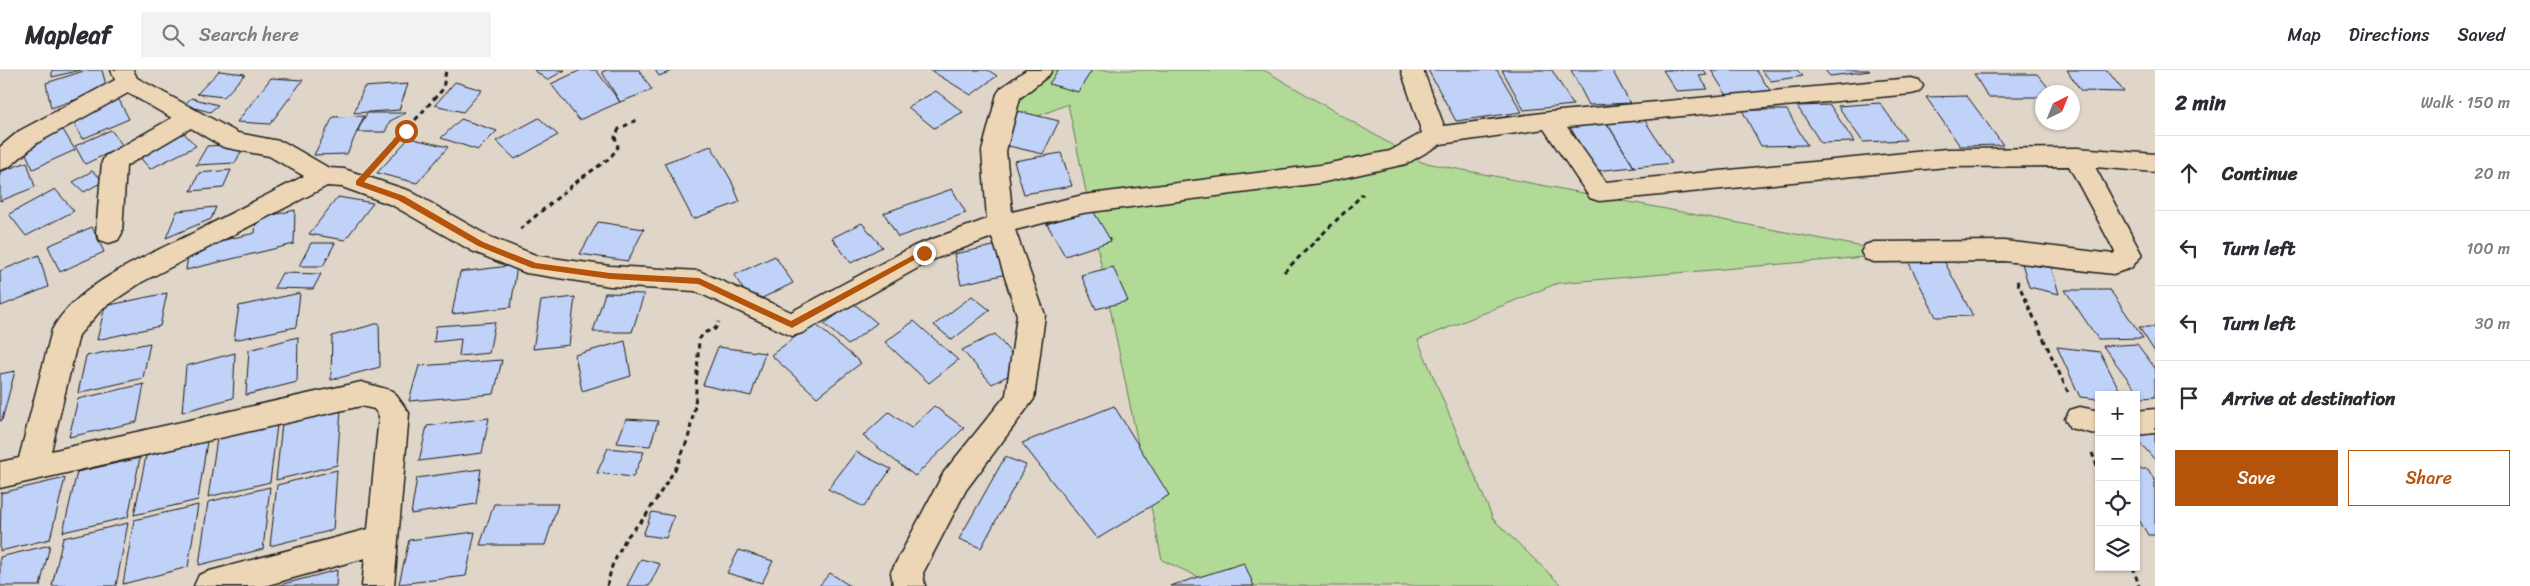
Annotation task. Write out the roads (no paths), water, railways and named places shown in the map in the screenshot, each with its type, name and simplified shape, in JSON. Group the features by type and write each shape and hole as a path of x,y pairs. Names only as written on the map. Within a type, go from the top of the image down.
{"street":[{"path":"910,586 907,572 955,481 1020,399 1031,315 1000,224 994,151 1009,94 1041,70"},
{"path":"1412,70 1435,136"},
{"path":"0,161 28,137 125,76 190,118 232,141 274,148 324,177 344,178 401,198 494,249 535,266 610,276 699,281 792,325 924,253 1000,224 1083,204 1320,174 1397,158 1435,136 1550,120 1911,86"},
{"path":"109,233 114,162 190,118"},
{"path":"1550,120 1600,192 1946,158 2077,157 2155,163"},
{"path":"1874,252 2004,251 2113,264 2122,261 2128,255 2077,157"},
{"path":"32,466 66,330 93,301 132,275 324,177"},
{"path":"0,475 32,466 361,394 384,399 394,413 380,540 378,586"},
{"path":"2140,423 2155,421"},
{"path":"210,586 380,540"}]}
